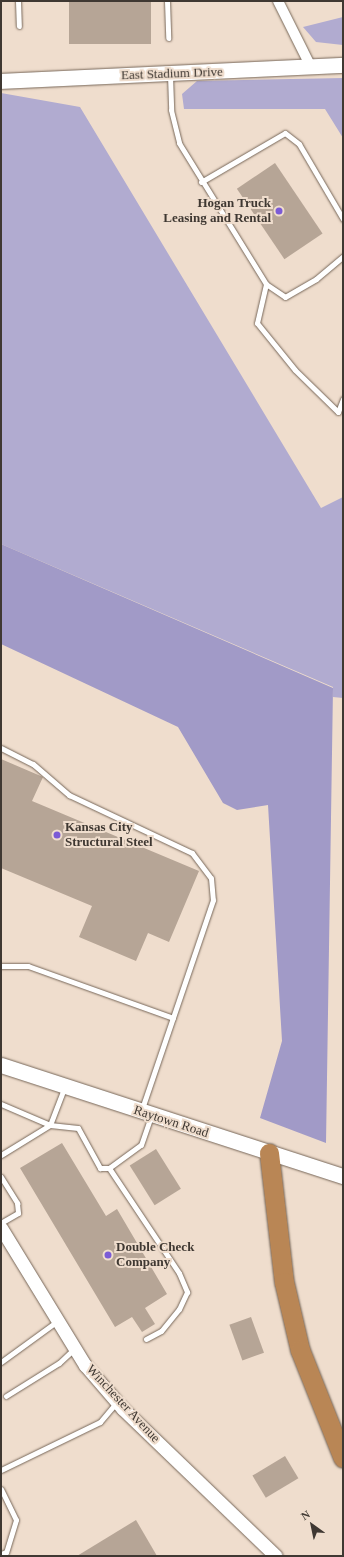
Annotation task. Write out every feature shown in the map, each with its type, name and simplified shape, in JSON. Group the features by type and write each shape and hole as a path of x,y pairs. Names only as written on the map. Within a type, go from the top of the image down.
{"highway":[{"path":"269,1153 284,1282 300,1350 343,1458"}],"main road":[{"name":"East Stadium Drive","path":"1,81 343,65"},
{"name":"Raytown Road","path":"1,1065 146,1114 343,1176"}],"street":[{"path":"278,1 310,67"},
{"name":"Winchester Avenue","path":"1,1228 56,1322 74,1349 117,1402 276,1556"}],"lane":[{"path":"18,1 19,26"},
{"path":"167,1 168,38"},
{"path":"170,74 171,110 179,143 201,182 266,284 285,297 316,279 343,256"},
{"path":"201,182 285,133 299,144 343,219"},
{"path":"266,284 258,323 295,370 338,412 343,399"},
{"path":"1,748 33,764 69,795 192,853 204,864 212,878 213,900 173,1018 146,1114 141,1145 109,1168 100,1168 78,1128 50,1125 1,1104"},
{"path":"1,966 28,966 173,1018"},
{"path":"1,1155 50,1125 65,1087"},
{"path":"109,1168 179,1273 187,1292 179,1309 161,1331 146,1339"},
{"path":"1,1178 17,1203 18,1213 1,1223"},
{"path":"1,1362 56,1322"},
{"path":"6,1396 59,1362 74,1349"},
{"path":"1,1470 100,1422 117,1402"},
{"path":"1,1489 16,1520 6,1552 1,1554"}],"shaded area":[{"path":"343,17 343,45 316,42 303,27"},
{"path":"343,78 343,138 325,109 184,109 182,94 197,81"},
{"path":"1,93 80,107 321,508 343,497 343,698 333,697 333,687 1,544"},
{"path":"1,544 333,688 326,1143 260,1118 282,1041 268,805 237,810 223,803 178,727 1,644"}],"building":[{"path":"69,1 151,1 151,44 69,44"},
{"name":"Hogan Truck Leasing and Rental","path":"275,163 323,233 284,259 237,189"},
{"name":"Kansas City Structural Steel","path":"1,759 43,777 32,801 199,871 169,942 148,933 136,961 79,937 92,906 1,868"},
{"name":"Double Check Company","path":"62,1143 106,1216 117,1209 167,1294 145,1308 155,1324 142,1332 132,1317 115,1327 20,1168"},
{"path":"156,1149 181,1189 155,1205 130,1165"},
{"path":"251,1317 264,1353 242,1361 229,1325"},
{"path":"285,1456 298,1478 266,1498 252,1476"},
{"path":"136,1520 157,1556 77,1556"}],"place":[{"name":"Hogan Truck Leasing and Rental","path":"279,211"},
{"name":"Kansas City Structural Steel","path":"57,835"},
{"name":"Double Check Company","path":"108,1255"}]}
